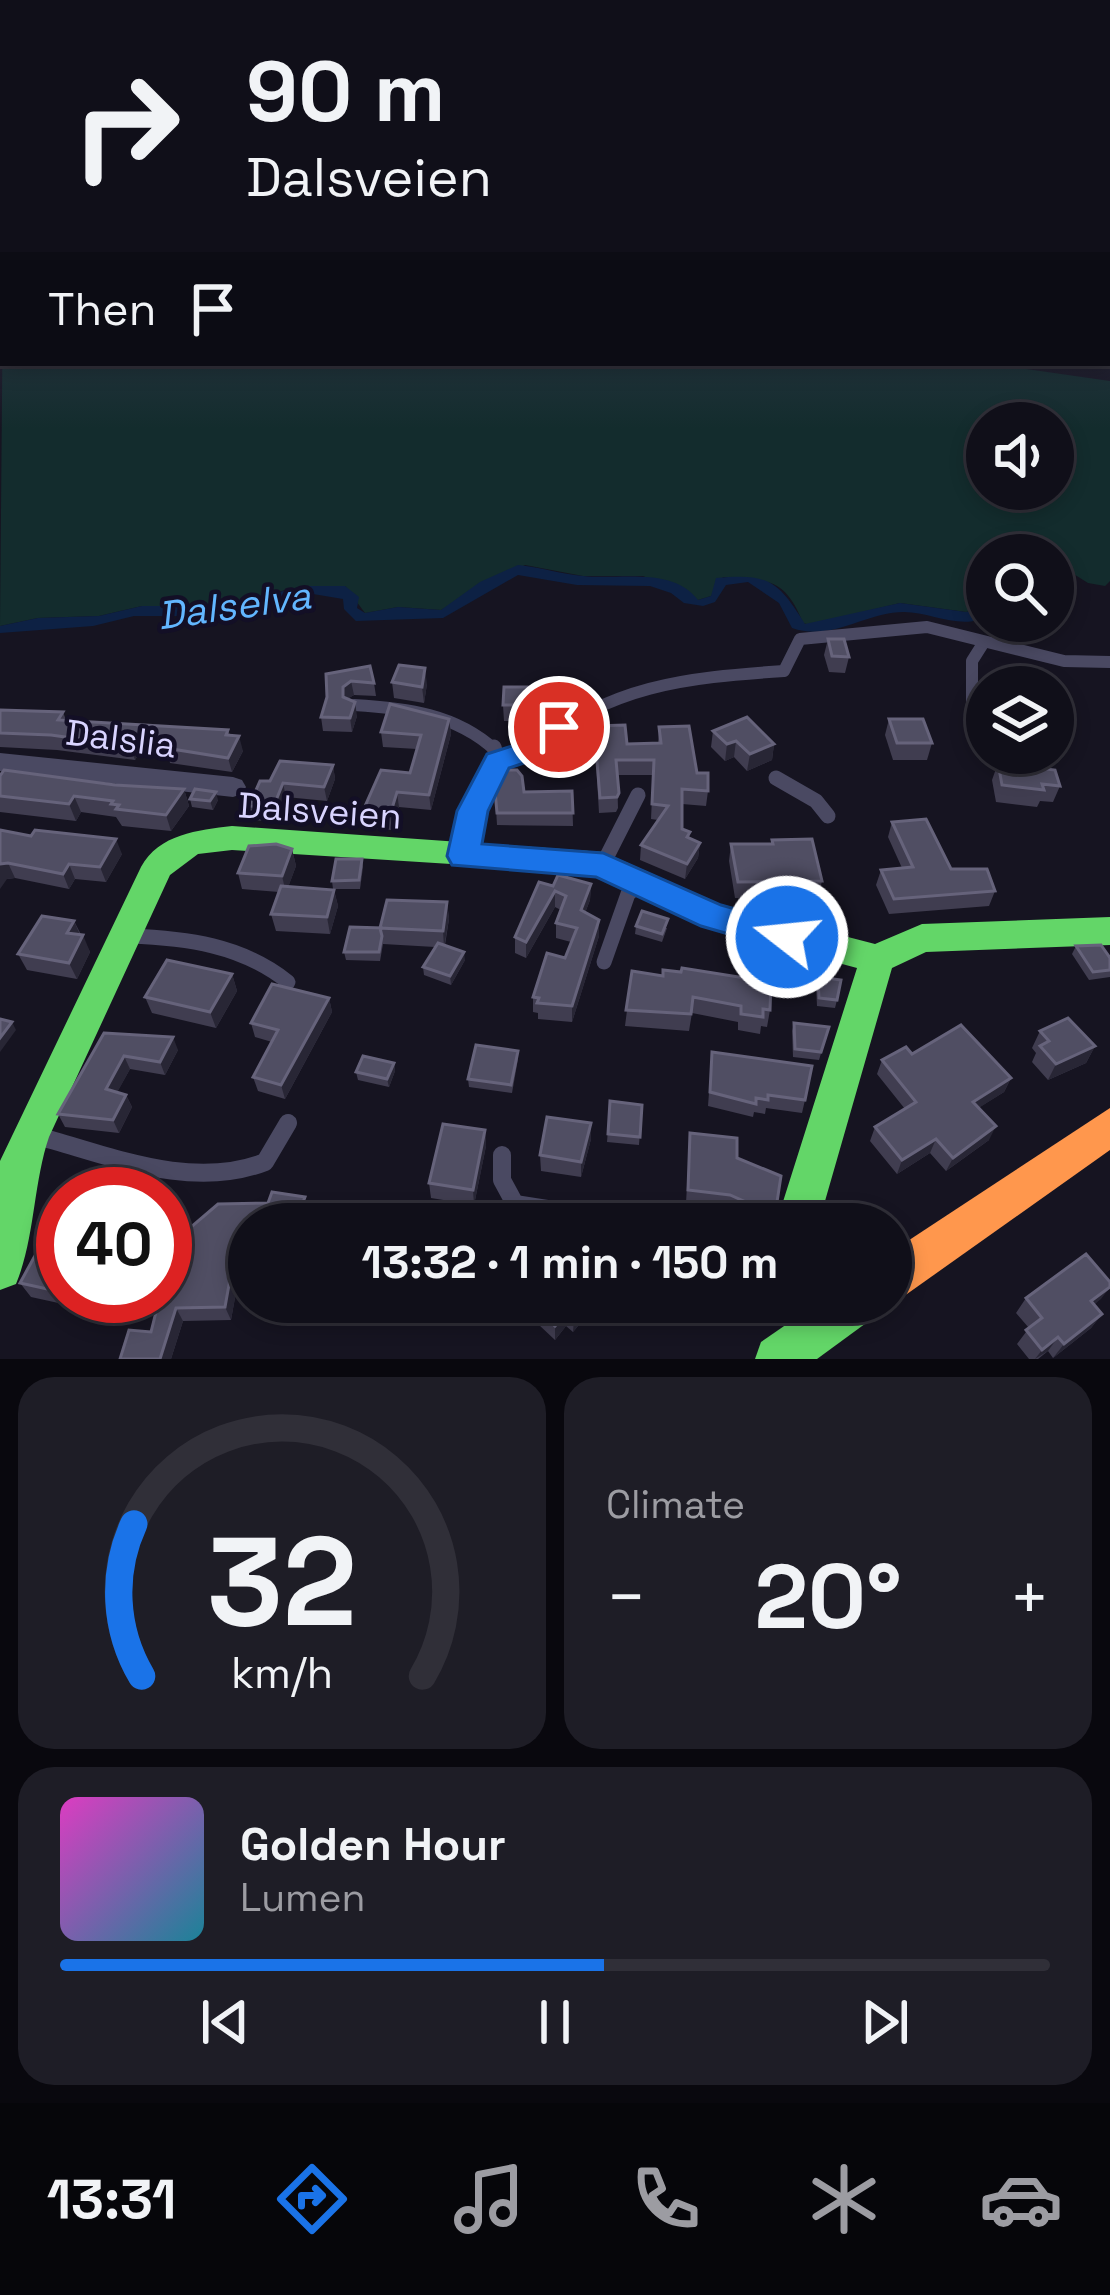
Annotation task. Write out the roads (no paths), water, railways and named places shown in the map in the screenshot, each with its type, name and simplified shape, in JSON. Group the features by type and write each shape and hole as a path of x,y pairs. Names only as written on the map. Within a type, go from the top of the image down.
{"street":[{"path":"463,856 472,811 498,761"},
{"name":"Dalslia","path":"0,763 233,787"},
{"name":"Dalsveien","path":"128,936 157,867 172,848 202,839 232,838 576,860 603,866 713,916 877,959"},
{"path":"804,1203 877,959 922,938 992,932 1110,932"},
{"path":"0,1268 16,1174 30,1134 128,936"},
{"path":"912,1264 1110,1127"},
{"path":"778,1359 821,1323"}],"lane":[{"path":"354,705 412,707 445,716 495,748 498,761 526,752 559,727 641,688 676,679 789,668 800,639 927,627 966,637"},
{"path":"972,666 984,642 1064,661 1110,662"},
{"path":"776,778 816,801 828,816"},
{"path":"603,866 638,795"},
{"path":"604,962 628,894 642,883"},
{"path":"128,936 231,950 274,969 288,982"},
{"path":"30,1134 135,1163 232,1172 265,1162 288,1124"},
{"path":"502,1156 502,1180 514,1203"}],"water":[{"name":"Dalselva","path":"518,565 583,576 660,579 675,582 698,600 711,596 716,578 748,577 779,589 805,624 900,603 966,612 966,622 904,612 806,631 792,628 779,603 748,582 726,585 715,602 703,606 684,603 650,586 577,585 518,575 443,618 356,621 344,609 343,599 313,594 211,616 134,616 93,626 0,633 0,626 38,618 99,616 142,606 225,606 303,586 345,586 359,597 357,608 365,613 398,607 441,610 480,582"}]}
